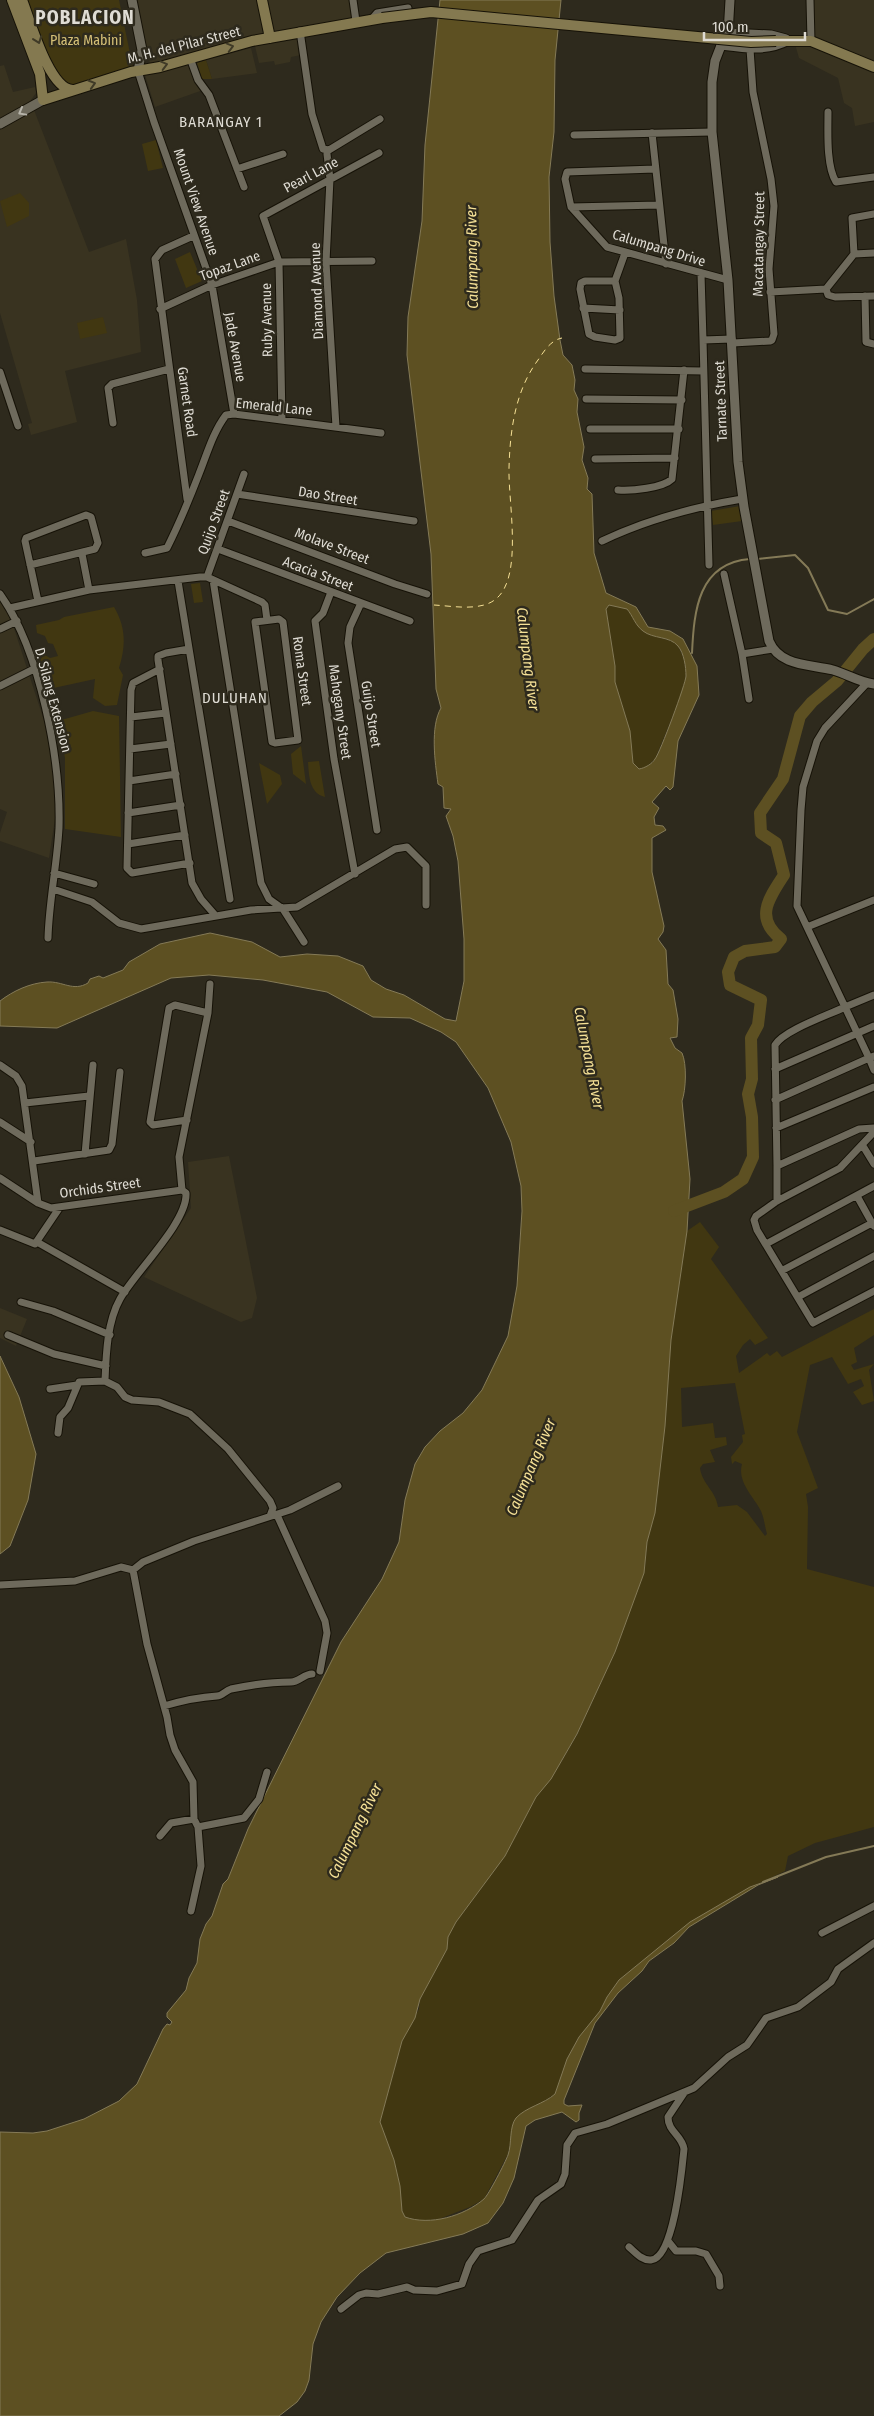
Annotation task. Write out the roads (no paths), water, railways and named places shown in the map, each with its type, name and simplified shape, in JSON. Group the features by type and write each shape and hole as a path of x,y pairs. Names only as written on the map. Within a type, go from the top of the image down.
{"main road":[{"path":"12,0 42,83 43,100"},
{"path":"22,0 54,78 62,86 72,90"},
{"path":"262,0 270,38"},
{"name":"M. H. del Pilar Street","path":"43,100 138,71 300,31 356,21 431,12 751,42 811,41 874,67"},
{"path":"42,83 54,78"}],"street":[{"path":"132,0 142,50 138,71"},
{"path":"353,0 356,21"},
{"path":"730,0 728,33 771,34 791,40"},
{"path":"810,0 811,41"},
{"path":"377,18 376,13 408,8"},
{"path":"300,31 312,114 323,150 329,150 380,119"},
{"path":"721,45 750,49 776,49 791,40"},
{"name":"Tarnate Street","path":"721,45 715,60 712,82 712,132 733,341 738,462 742,499 755,571 769,641 773,649"},
{"name":"Macatangay Street","path":"733,341 772,340 770,292 774,206 771,179 753,92 750,49"},
{"path":"190,58 198,80 209,95 244,187"},
{"name":"Mount View Avenue","path":"138,71 193,236 212,285"},
{"name":"M. H. del Pilar Street","path":"0,124 43,100"},
{"path":"828,112 828,145 832,174 836,182 874,177"},
{"path":"574,135 712,132"},
{"path":"652,133 666,264"},
{"name":"Pearl Lane","path":"264,223 264,214 379,153"},
{"path":"238,169 283,154"},
{"name":"Diamond Avenue","path":"327,154 330,178 326,262 336,427"},
{"name":"Calumpang Drive","path":"655,169 572,171 565,176 571,207 602,243 625,253 728,280"},
{"path":"571,207 659,204"},
{"path":"770,292 826,289 854,254 852,218 874,214"},
{"name":"Ruby Avenue","path":"264,223 279,262 282,420"},
{"name":"Garnet Road","path":"187,499 160,309 155,259 162,250 193,236"},
{"path":"615,281 585,281 581,283 582,308 588,334 595,338 615,340 621,334 620,310 615,281 625,253"},
{"path":"854,254 874,253"},
{"name":"Topaz Lane","path":"160,309 212,285 279,262 372,260"},
{"path":"701,274 710,565"},
{"name":"Jade Avenue","path":"212,285 234,414"},
{"path":"826,289 830,296 874,296"},
{"path":"864,296 866,342 874,344"},
{"path":"582,308 620,310"},
{"path":"703,340 733,341"},
{"path":"585,369 703,371"},
{"path":"113,423 108,388 112,384 170,370"},
{"path":"618,490 638,490 670,481 674,476 684,370"},
{"path":"0,372 18,426"},
{"path":"586,399 682,400"},
{"name":"Emerald Lane","path":"145,553 167,548 185,513 187,499 221,422 226,415 234,414 382,433"},
{"path":"590,429 679,429"},
{"path":"595,459 675,458"},
{"name":"Quijo Street","path":"210,578 244,474"},
{"name":"Dao Street","path":"238,494 414,521"},
{"path":"602,541 627,529 707,505 742,499"},
{"path":"30,565 82,554 95,549 98,544 89,516 26,538 30,565 38,601"},
{"name":"Molave Street","path":"228,521 426,594"},
{"name":"Acacia Street","path":"218,549 410,621"},
{"path":"82,554 89,590"},
{"path":"724,574 742,654 749,699"},
{"path":"210,578 261,883 269,900 283,909 304,942"},
{"path":"10,608 89,590 210,578 264,604 267,620"},
{"path":"178,581 230,899"},
{"name":"Mahogany Street","path":"331,592 324,613 315,621 334,759 355,874"},
{"name":"D. Silang Extension","path":"0,594 17,621 34,669 52,738 57,766 59,830 48,938"},
{"name":"Guijo Street","path":"360,603 350,627 348,643 377,830"},
{"name":"Roma Street","path":"279,619 283,622 298,740 272,742 255,624 256,621 267,620 279,619"},
{"path":"0,629 17,621"},
{"path":"189,649 158,656 184,835 195,890 215,916"},
{"path":"742,654 773,649 799,664 833,670 870,684 825,728 817,741 803,787 797,906 871,1057 874,1070"},
{"path":"0,686 34,669"},
{"path":"160,669 133,683 127,868 132,873 190,863"},
{"path":"131,717 166,713"},
{"path":"130,750 171,744"},
{"path":"129,781 176,774"},
{"path":"128,813 181,804"},
{"path":"128,844 184,835"},
{"path":"53,889 92,902 119,924 141,928 250,910 283,909 297,906 395,849 407,847 426,866 426,905"},
{"path":"54,873 94,884"},
{"path":"807,927 874,900"},
{"path":"105,1381 110,1335 120,1299 167,1236 187,1201 186,1193 182,1190 179,1157 208,1013 210,984"},
{"path":"777,1201 775,1045 778,1041 845,1007 874,995"},
{"path":"187,1120 153,1124 150,1122 169,1008 175,1005 208,1013"},
{"path":"774,1069 874,1026"},
{"path":"775,1100 871,1057"},
{"path":"0,1065 19,1080 22,1086 34,1161 38,1203"},
{"path":"85,1154 93,1065"},
{"path":"34,1161 85,1154 111,1148 120,1072"},
{"path":"776,1128 874,1087"},
{"path":"26,1104 89,1096"},
{"path":"0,1122 31,1142"},
{"path":"777,1166 859,1130 874,1130"},
{"path":"874,1130 863,1146 840,1168 777,1201 756,1216 754,1220 757,1230 783,1270 813,1323 874,1291"},
{"path":"863,1146 874,1164"},
{"name":"Orchids Street","path":"0,1178 38,1203 51,1208 182,1190"},
{"path":"766,1244 874,1186"},
{"path":"783,1270 873,1224 857,1196"},
{"path":"0,1230 32,1244 37,1242 60,1207"},
{"path":"37,1242 125,1292"},
{"path":"798,1297 874,1256"},
{"path":"21,1302 53,1311 110,1335"},
{"path":"8,1336 54,1354 106,1366"},
{"path":"58,1433 60,1417 68,1408 77,1385 83,1380 105,1381 117,1387 125,1397 132,1400 159,1402 190,1414 228,1449 270,1501 273,1508 273,1516 325,1621 327,1633 320,1672"},
{"path":"50,1389 77,1385"},
{"path":"132,1570 143,1562 194,1541 273,1516 338,1486"},
{"path":"0,1585 74,1581 121,1567 132,1570"},
{"path":"132,1570 142,1625 175,1750 193,1782 194,1819 198,1827 201,1866 191,1911"},
{"path":"164,1706 207,1696 220,1696 228,1690 241,1689 256,1684 295,1681 307,1674 312,1674"},
{"path":"198,1827 244,1818 259,1799 267,1772"},
{"path":"160,1836 171,1823 194,1819"},
{"path":"822,1933 874,1906"},
{"path":"341,2309 359,2295 366,2293 378,2294 407,2287 414,2290 437,2291 462,2284 469,2264 478,2251 512,2240 538,2200 560,2184 565,2174 568,2145 575,2133 607,2124 694,2088 728,2057 747,2045 766,2018 798,2007 831,1982 839,1968 874,1943"},
{"path":"629,2247 641,2257 650,2260 659,2257 668,2241 673,2223 684,2150 682,2140 669,2126 668,2117 684,2092"},
{"path":"668,2241 676,2251 696,2251 706,2254 719,2276 720,2286"}],"water":[{"name":"Calumpang River","path":"440,0 561,0 555,60 554,132 549,177 550,242 554,296 560,340 563,355 572,365 575,380 574,390 578,399 577,412 584,447 582,460 588,478 587,489 592,494 594,553 606,593 636,607 648,627 670,631 683,639 697,666 699,695 678,741 673,787 670,790 666,786 652,802 659,808 654,817 655,825 663,826 666,830 652,838 652,872 664,926 663,932 658,939 666,950 668,984 673,990 678,1019 677,1037 670,1038 675,1048 682,1053 685,1064 685,1084 682,1101 690,1179 687,1231 671,1340 665,1426 655,1513 647,1542 644,1573 615,1652 577,1734 551,1779 536,1797 505,1856 456,1922 448,1937 447,1949 420,1999 415,2018 402,2041 380,2122 394,2160 400,2186 402,2211 405,2217 415,2220 446,2218 467,2210 484,2199 508,2155 512,2126 516,2118 555,2094 567,2059 579,2037 600,2011 619,1980 690,1922 750,1887 778,1877 758,1885 689,1927 674,1943 649,1961 642,1971 618,1993 595,2023 564,2100 564,2104 568,2106 582,2105 579,2120 576,2122 562,2112 535,2120 526,2126 514,2178 503,2203 488,2223 463,2234 386,2253 360,2273 337,2297 321,2322 313,2344 309,2380 305,2391 297,2402 279,2416 0,2416 0,2132 33,2133 47,2131 84,2119 119,2101 137,2084 163,2029 172,2022 167,2017 167,2013 186,1990 189,1978 197,1963 200,1939 206,1924 212,1916 223,1884 228,1879 248,1829 341,1642 382,1579 399,1542 405,1500 415,1464 425,1447 440,1431 463,1413 482,1390 508,1336 517,1286 522,1211 521,1186 511,1142 488,1088 456,1042 441,1032 410,1018 373,1017 327,992 263,980 209,975 171,978 57,1028 0,1026 0,1001 22,988 47,982 83,986 90,979 99,976 103,978 123,970 129,962 160,944 210,933 252,942 280,957 307,954 338,956 363,966 371,980 386,989 404,995 445,1019 456,1021 464,981 464,939 458,861 453,836 446,816 451,809 444,808 443,787 438,784 436,766 434,735 435,725 441,708 436,689 431,554 407,355 408,317 422,221 425,145","holes":["609,605 627,609 638,626 647,634 671,641 678,646 683,656 686,672 678,704 658,754 654,761 646,767 639,769 633,763 630,731 615,682 615,666 606,609"]},
{"path":"0,1356 19,1397 36,1454 28,1500 10,1546 0,1554"}],"waterway":[{"path":"758,559 795,555 808,568 828,610 847,614 874,599"},
{"path":"692,653 698,606 702,592 709,579 719,569 733,562 750,559"},
{"path":"674,1211 724,1192 743,1179 753,1157 752,1117 748,1094 752,1079 751,1038 758,1025 761,1000 730,985 728,972 734,957 745,951 775,947 781,939 773,931 766,916 769,900 784,875 776,843 761,833 760,813 783,779 800,716 812,702 837,681 863,649 874,639"},
{"path":"763,1882 826,1857 874,1846"}],"district":[{"name":"POBLACION","path":"85,17"},
{"name":"BARANGAY 1","path":"221,122"},
{"name":"DULUHAN","path":"235,698"}],"park label":[{"name":"Plaza Mabini","path":"86,40"}]}
